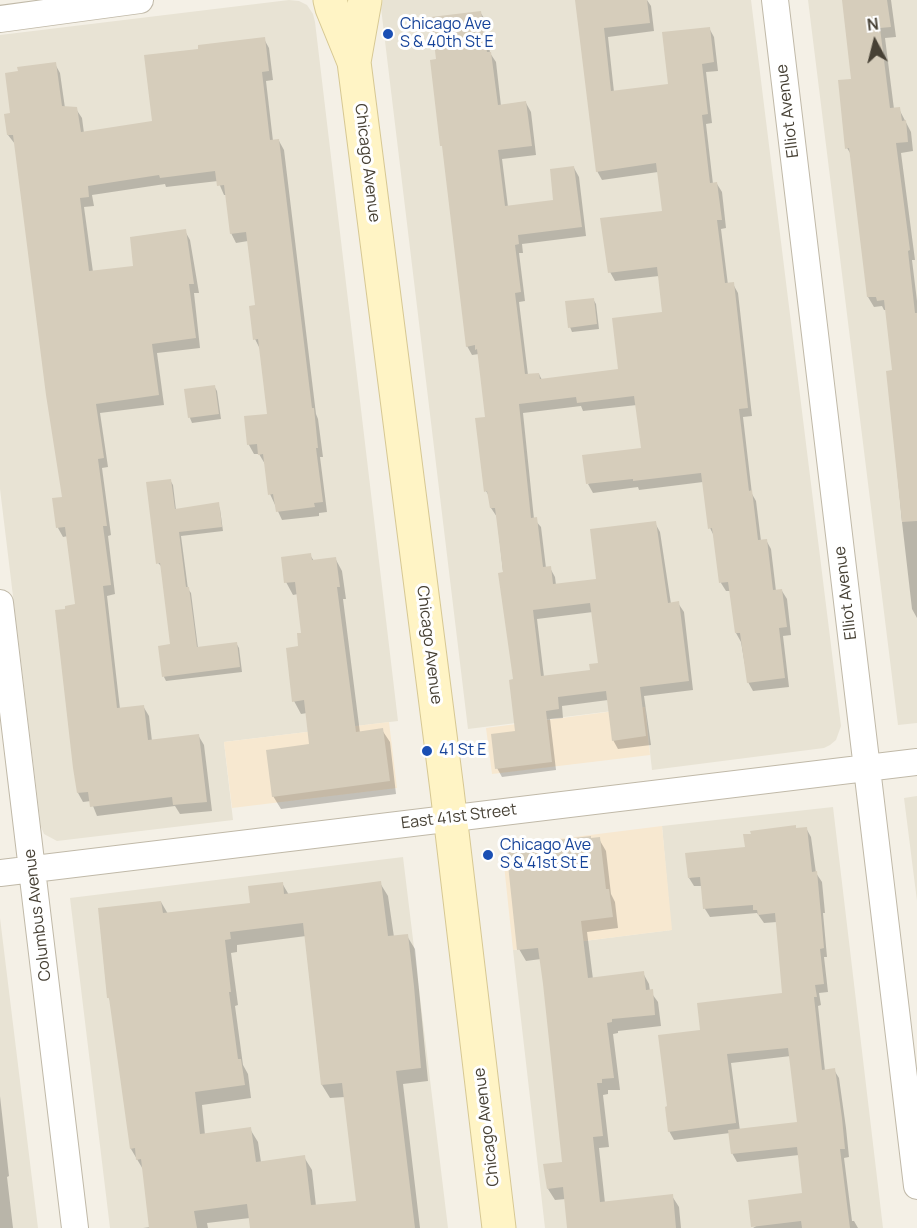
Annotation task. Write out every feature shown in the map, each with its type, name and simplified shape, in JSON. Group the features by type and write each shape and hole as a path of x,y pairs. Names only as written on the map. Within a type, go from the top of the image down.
{"street":[{"path":"0,19 140,0"},
{"name":"Chicago Avenue","path":"330,0 354,62 450,818 499,1228"},
{"name":"Chicago Avenue","path":"354,62 365,0"},
{"name":"Elliot Avenue","path":"775,0 917,1186"},
{"name":"Columbus Avenue","path":"0,603 75,1228"},
{"name":"East 41st Street","path":"0,873 917,762"}],"shaded area":[{"path":"289,0 307,5 315,22 398,721 224,742 233,820 57,841 44,834 41,827 0,489 0,35"},
{"path":"383,0 751,0 841,726 836,740 830,745 824,748 652,770 645,707 468,729 381,8"},
{"path":"808,0 917,0 917,723 898,725"},
{"path":"645,707 650,755 492,774 486,728"},
{"path":"389,722 397,788 232,808 224,742"},
{"path":"917,796 917,901 904,798"},
{"path":"833,807 883,1228 545,1228 513,950 671,930 662,826"},
{"path":"662,826 672,930 513,950 502,846"},
{"path":"403,857 448,1228 110,1228 70,898"},
{"path":"0,918 38,1228 0,1228"}],"building":[{"path":"575,0 647,0 650,23 604,28 611,91 668,84 662,32 710,27 714,62 702,64 708,114 702,115 710,183 717,182 722,220 717,220 725,283 734,282 748,408 739,409 749,491 752,490 758,540 767,539 773,590 782,589 787,627 779,628 785,678 747,683 740,633 735,633 728,582 719,583 712,528 708,529 701,473 586,484 582,455 641,448 634,396 577,403 576,397 519,404 531,518 537,517 543,567 551,566 553,584 596,579 590,529 656,521 668,603 679,601 689,681 640,687 646,736 612,741 606,691 558,697 559,709 546,711 552,762 495,769 491,734 515,731 509,680 513,679 498,573 503,572 495,508 490,508 487,491 484,492 475,418 485,417 477,349 475,350 475,345 466,347 442,146 440,146 430,60 436,59 431,17 481,11 487,52 491,52 498,105 526,101 532,146 498,150 505,206 553,200 550,169 574,166 582,227 518,235 519,244 515,245 521,292 515,293 525,374 539,373 540,379 618,369 612,318 662,312 657,267 608,273 600,218 662,211 656,163 596,172","holes":["590,603 598,663 589,664 590,670 541,676 533,610"]},
{"path":"842,0 887,0 891,27 880,28 890,108 900,107 902,121 906,120 908,142 896,143 910,250 908,251 915,313 917,313 917,521 902,522 886,371 892,370 884,300 877,301 876,297 867,297 849,148 845,149 838,80 851,79"},
{"path":"265,37 269,71 262,72 270,140 279,139 312,408 314,408 318,448 316,448 323,502 314,503 315,507 276,512 273,494 268,495 263,454 258,455 257,444 247,445 244,416 267,414 258,339 253,340 249,306 255,305 246,232 230,234 224,185 217,186 215,171 160,178 159,175 88,186 89,197 80,198 89,271 133,266 130,237 186,229 194,284 189,284 196,338 152,344 159,395 96,404 104,458 98,459 107,526 103,526 111,585 103,586 117,708 144,705 148,740 199,734 207,802 173,805 172,797 90,807 88,792 77,793 73,768 55,610 65,609 65,606 75,604 65,527 56,528 52,498 62,497 46,395 13,135 7,135 4,114 10,113 5,73 18,71 17,67 56,62 62,106 77,107 81,132 152,121 144,55 198,49 198,45"},
{"path":"594,298 597,324 568,328 565,301"},
{"path":"215,385 219,414 188,418 184,389"},
{"path":"171,479 175,509 219,502 222,527 179,532 186,587 189,587 197,647 237,642 240,667 162,677 158,646 170,644 160,563 156,564 146,482"},
{"path":"311,553 312,560 336,557 340,587 337,587 356,732 383,728 390,781 272,797 266,750 309,744 304,700 292,702 286,648 298,646 297,633 301,633 295,582 284,583 281,557"},
{"path":"796,825 796,828 807,827 812,872 817,871 824,948 820,949 824,984 815,985 817,997 814,997 822,1070 835,1068 845,1149 840,1149 850,1228 802,1228 801,1221 751,1227 748,1200 802,1193 797,1147 731,1154 728,1130 797,1122 788,1048 727,1054 736,1123 668,1132 658,1035 700,1030 697,1003 782,993 775,913 758,915 757,910 753,910 753,905 703,909 700,877 688,878 685,853 745,847 743,834"},
{"path":"591,836 591,838 600,837 606,889 609,889 613,917 581,921 588,978 644,971 646,990 653,989 655,1015 612,1019 612,1022 607,1023 614,1078 602,1079 602,1083 597,1083 603,1136 593,1137 600,1202 673,1194 676,1228 567,1228 563,1187 547,1189 543,1164 562,1162 543,984 538,948 517,950 506,846"},
{"path":"381,881 388,936 408,934 421,1068 396,1071 415,1228 250,1228 247,1204 194,1211 197,1228 149,1228 141,1159 136,1160 135,1148 130,1149 109,998 107,998 98,908 161,901 163,913 250,903 248,886 283,882 284,894","holes":["303,923 321,1085 342,1083 356,1201 311,1205 305,1155 256,1162 251,1127 200,1134 195,1092 245,1085 241,1059 238,1059 229,992 231,992 225,940 231,939 230,932"]}],"place":[{"name":"Chicago Ave S & 40th St E","path":"388,34"},
{"name":"41 St E","path":"427,751"},
{"name":"Chicago Ave S & 41st St E","path":"488,855"}]}
